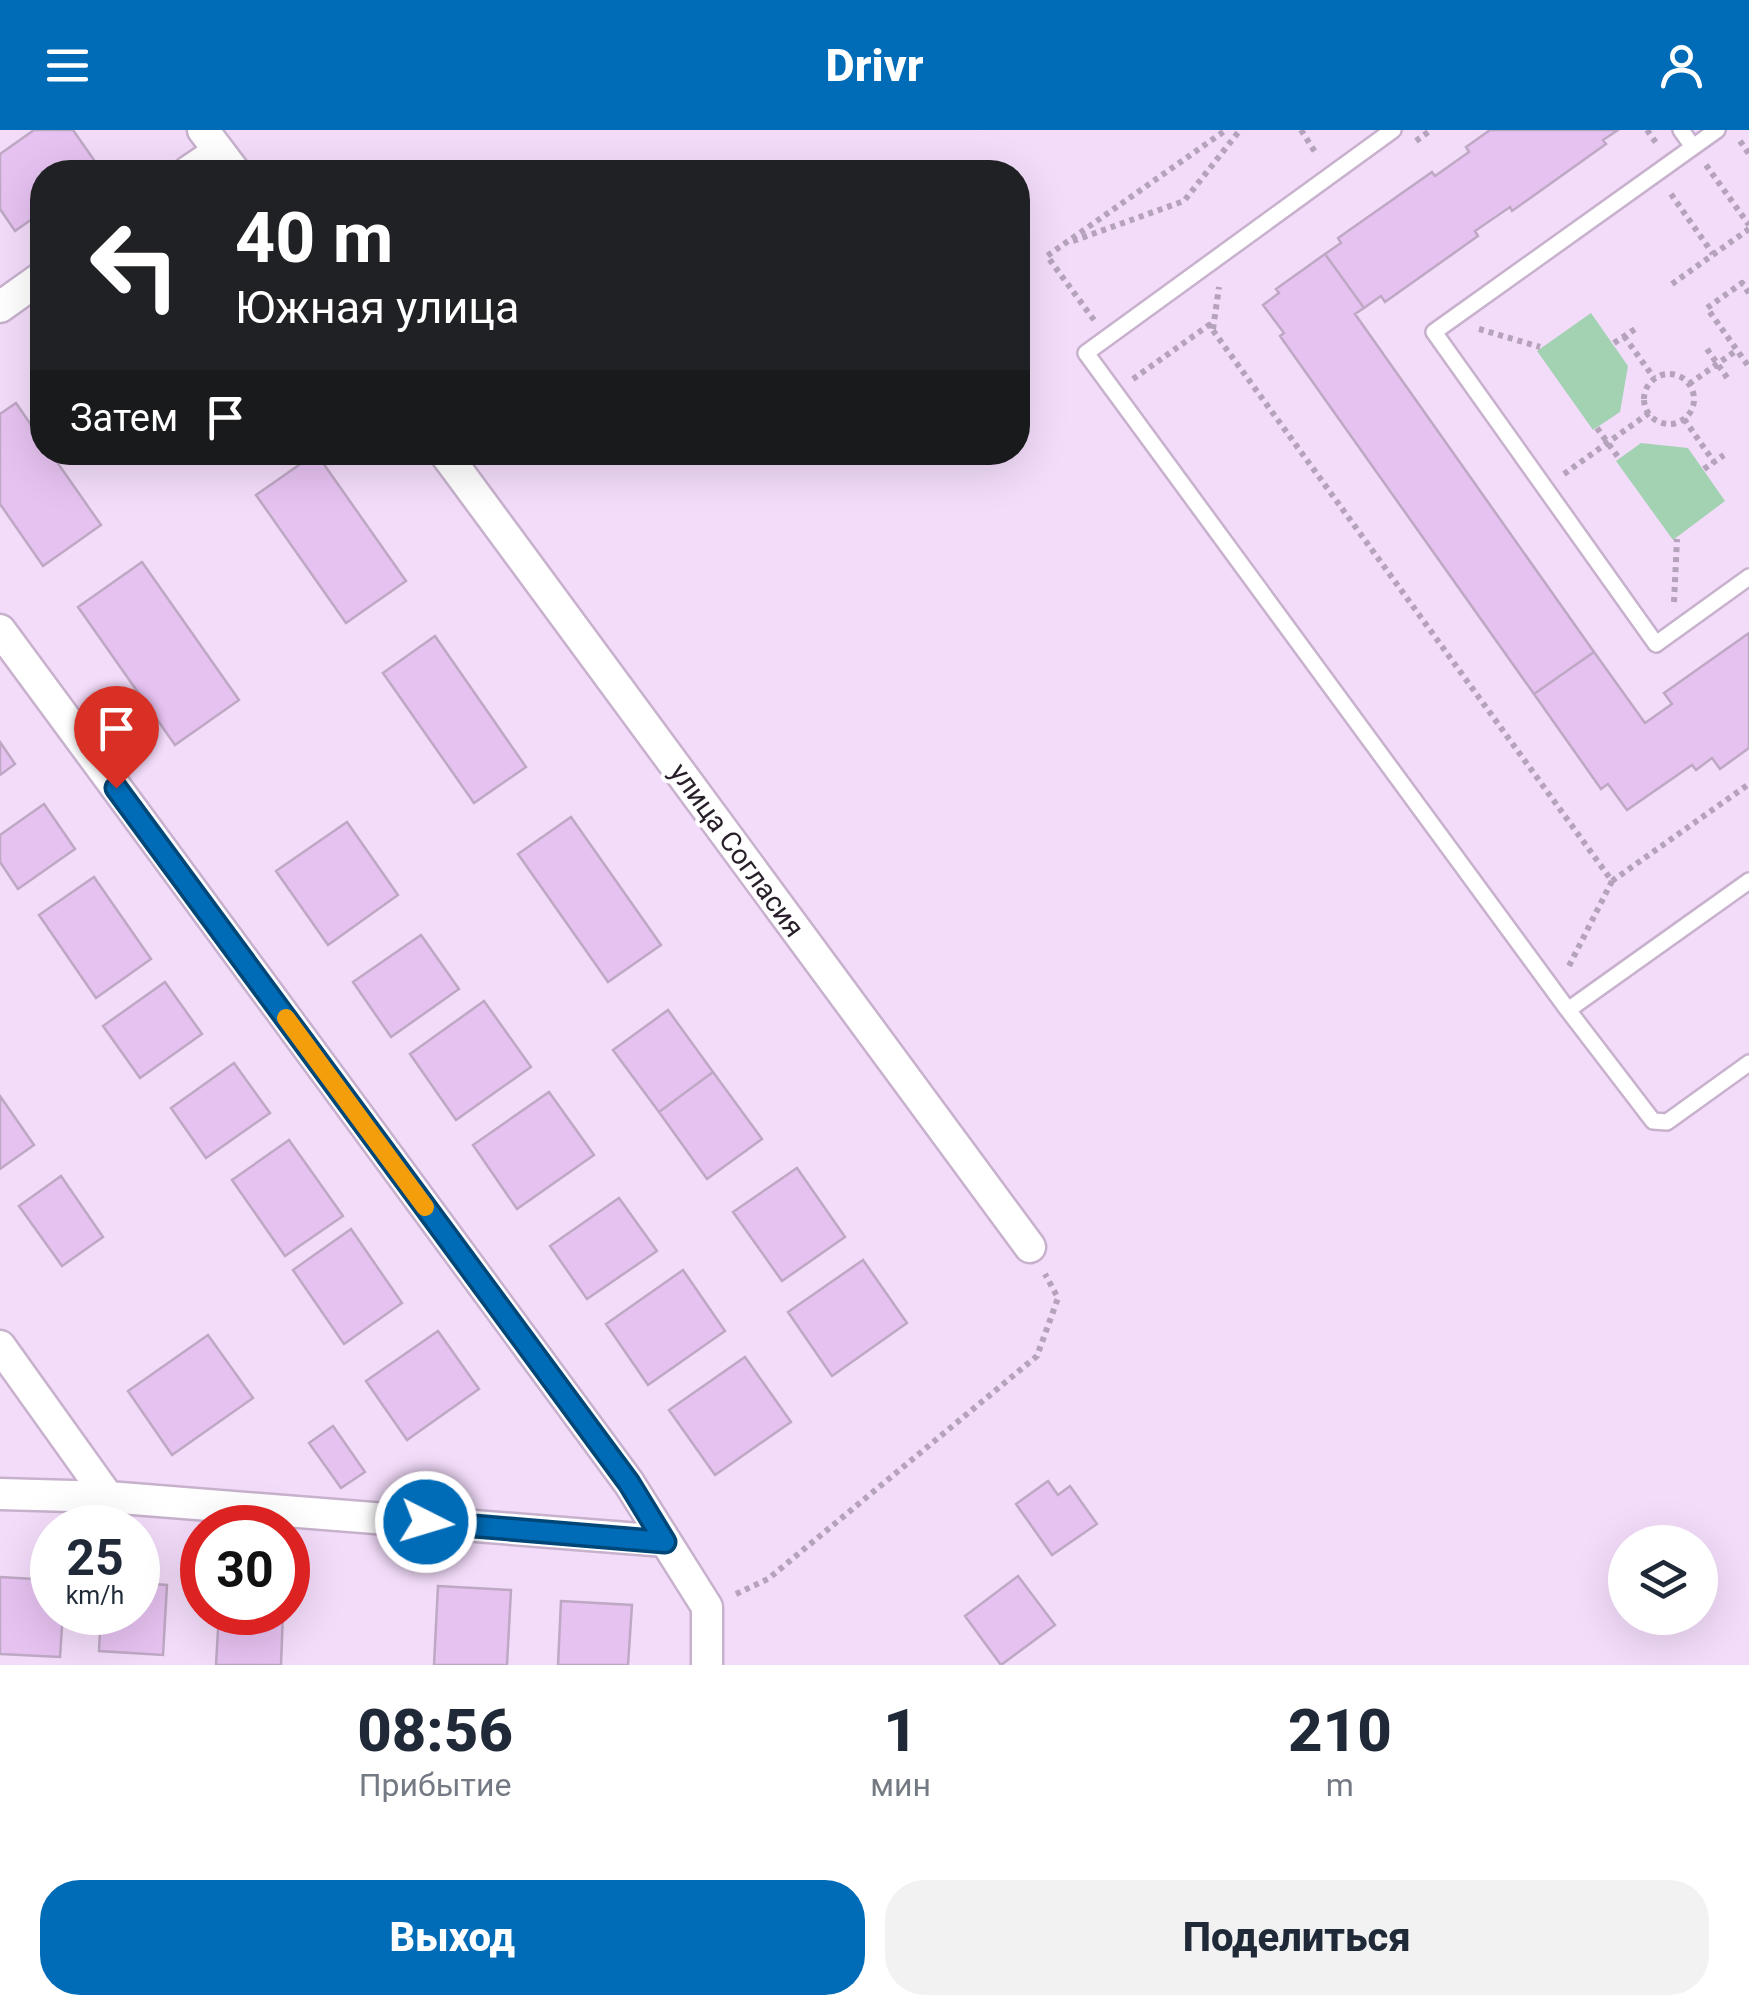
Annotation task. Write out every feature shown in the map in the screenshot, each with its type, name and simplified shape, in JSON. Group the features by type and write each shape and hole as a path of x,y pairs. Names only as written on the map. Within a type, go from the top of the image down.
{"street":[{"path":"0,307 30,286"},
{"name":"улица Согласия","path":"454,465 1030,1247"},
{"path":"0,630 629,1483 708,1608 707,1665"},
{"path":"0,1346 108,1497"},
{"path":"0,1494 108,1497 665,1542"}],"lane":[{"path":"1393,130 1086,352 1568,1010 1654,1121 1667,1122 1749,1063"},
{"path":"1717,130 1434,332 1656,644 1749,578"},
{"path":"1674,134 1694,147"},
{"path":"1568,1010 1749,881"}],"path":[{"path":"1135,378 1048,256 1226,130"},
{"path":"1062,245 1184,201 1240,130"},
{"path":"1647,130 1658,145"},
{"path":"1643,156 1674,134"},
{"path":"1672,284 1749,227 1694,147"},
{"path":"1693,173 1705,164"},
{"path":"1681,181 1668,190 1713,254"},
{"path":"1212,330 1220,281"},
{"path":"1749,293 1742,283 1707,308 1749,366"},
{"path":"1113,393 1210,325 1612,881"},
{"path":"1614,343 1635,329"},
{"path":"1624,336 1654,378"},
{"path":"1707,349 1728,378"},
{"path":"1689,384 1737,350"},
{"path":"1666,374 1679,376 1689,384 1694,396 1692,409 1684,419 1666,423 1649,413 1645,394 1654,378 1666,374"},
{"path":"1544,488 1649,413"},
{"path":"1684,419 1714,462"},
{"path":"1597,428 1618,457"},
{"path":"1704,468 1724,455"},
{"path":"1565,974 1612,881 1749,784"},
{"path":"708,1608 768,1578 1037,1356 1058,1298 1030,1247"}],"green space":[{"path":"1591,313 1628,366 1620,412 1593,430 1537,351"},
{"path":"1641,443 1688,448 1725,501 1673,540 1616,461"}],"building":[{"path":"34,130 73,130 94,160 30,160 30,220 15,231 0,209 0,154"},
{"path":"1490,130 1618,130 1603,140 1606,144 1512,211 1510,207 1475,231 1478,236 1385,302 1381,296 1364,308 1325,254 1341,243 1338,238 1432,172 1435,176 1469,152 1466,147"},
{"path":"1325,254 1364,308 1355,314 1594,652 1534,694 1280,336 1284,333 1263,305 1279,293 1276,289"},
{"path":"16,403 30,423 30,465 59,465 101,525 43,566 0,504 0,414"},
{"path":"299,465 324,465 406,581 346,623 256,495"},
{"path":"142,562 239,700 175,745 78,607"},
{"path":"1749,633 1749,748 1720,769 1712,758 1696,770 1692,765 1627,810 1608,784 1601,789 1534,694 1594,652 1645,723 1672,704 1664,693"},
{"path":"435,636 526,767 474,803 383,673"},
{"path":"0,742 15,764 0,775"},
{"path":"44,804 75,849 18,889 0,862 0,835"},
{"path":"571,817 661,945 608,982 518,854"},
{"path":"347,822 398,895 328,945 276,871"},
{"path":"94,877 151,959 96,998 39,915"},
{"path":"421,935 459,989 391,1037 353,982"},
{"path":"165,982 202,1034 140,1078 103,1026"},
{"path":"484,1001 531,1067 456,1120 410,1054"},
{"path":"668,1010 713,1072 659,1112 613,1050"},
{"path":"234,1063 270,1113 206,1158 171,1108"},
{"path":"713,1072 762,1139 707,1179 659,1112"},
{"path":"549,1092 594,1155 517,1209 473,1145"},
{"path":"0,1096 34,1145 0,1169"},
{"path":"289,1140 343,1216 285,1256 232,1180"},
{"path":"797,1168 845,1237 782,1281 733,1212"},
{"path":"61,1176 103,1237 62,1266 19,1206"},
{"path":"619,1198 657,1251 587,1299 550,1246"},
{"path":"351,1229 402,1303 344,1344 293,1270"},
{"path":"863,1260 907,1323 832,1376 788,1312"},
{"path":"683,1270 725,1331 648,1385 606,1324"},
{"path":"438,1331 479,1389 407,1440 366,1381"},
{"path":"208,1335 253,1398 172,1455 128,1391"},
{"path":"745,1357 791,1422 715,1475 669,1410"},
{"path":"333,1426 365,1472 341,1488 309,1443"},
{"path":"1048,1481 1058,1495 1070,1486 1097,1524 1052,1555 1016,1504"},
{"path":"1018,1576 1055,1625 1001,1665 965,1616"},
{"path":"0,1577 30,1579 30,1635 61,1635 60,1657 0,1654"},
{"path":"160,1585 167,1585 163,1655 99,1651 100,1635 160,1635"},
{"path":"438,1586 511,1590 507,1665 434,1665"},
{"path":"561,1601 632,1605 628,1665 558,1665"},
{"path":"218,1635 282,1635 281,1665 216,1665"}],"slow traffic":[{"path":"286,1018 425,1207"}],"route":[{"path":"116,788 629,1483 665,1542 426,1522"}]}
